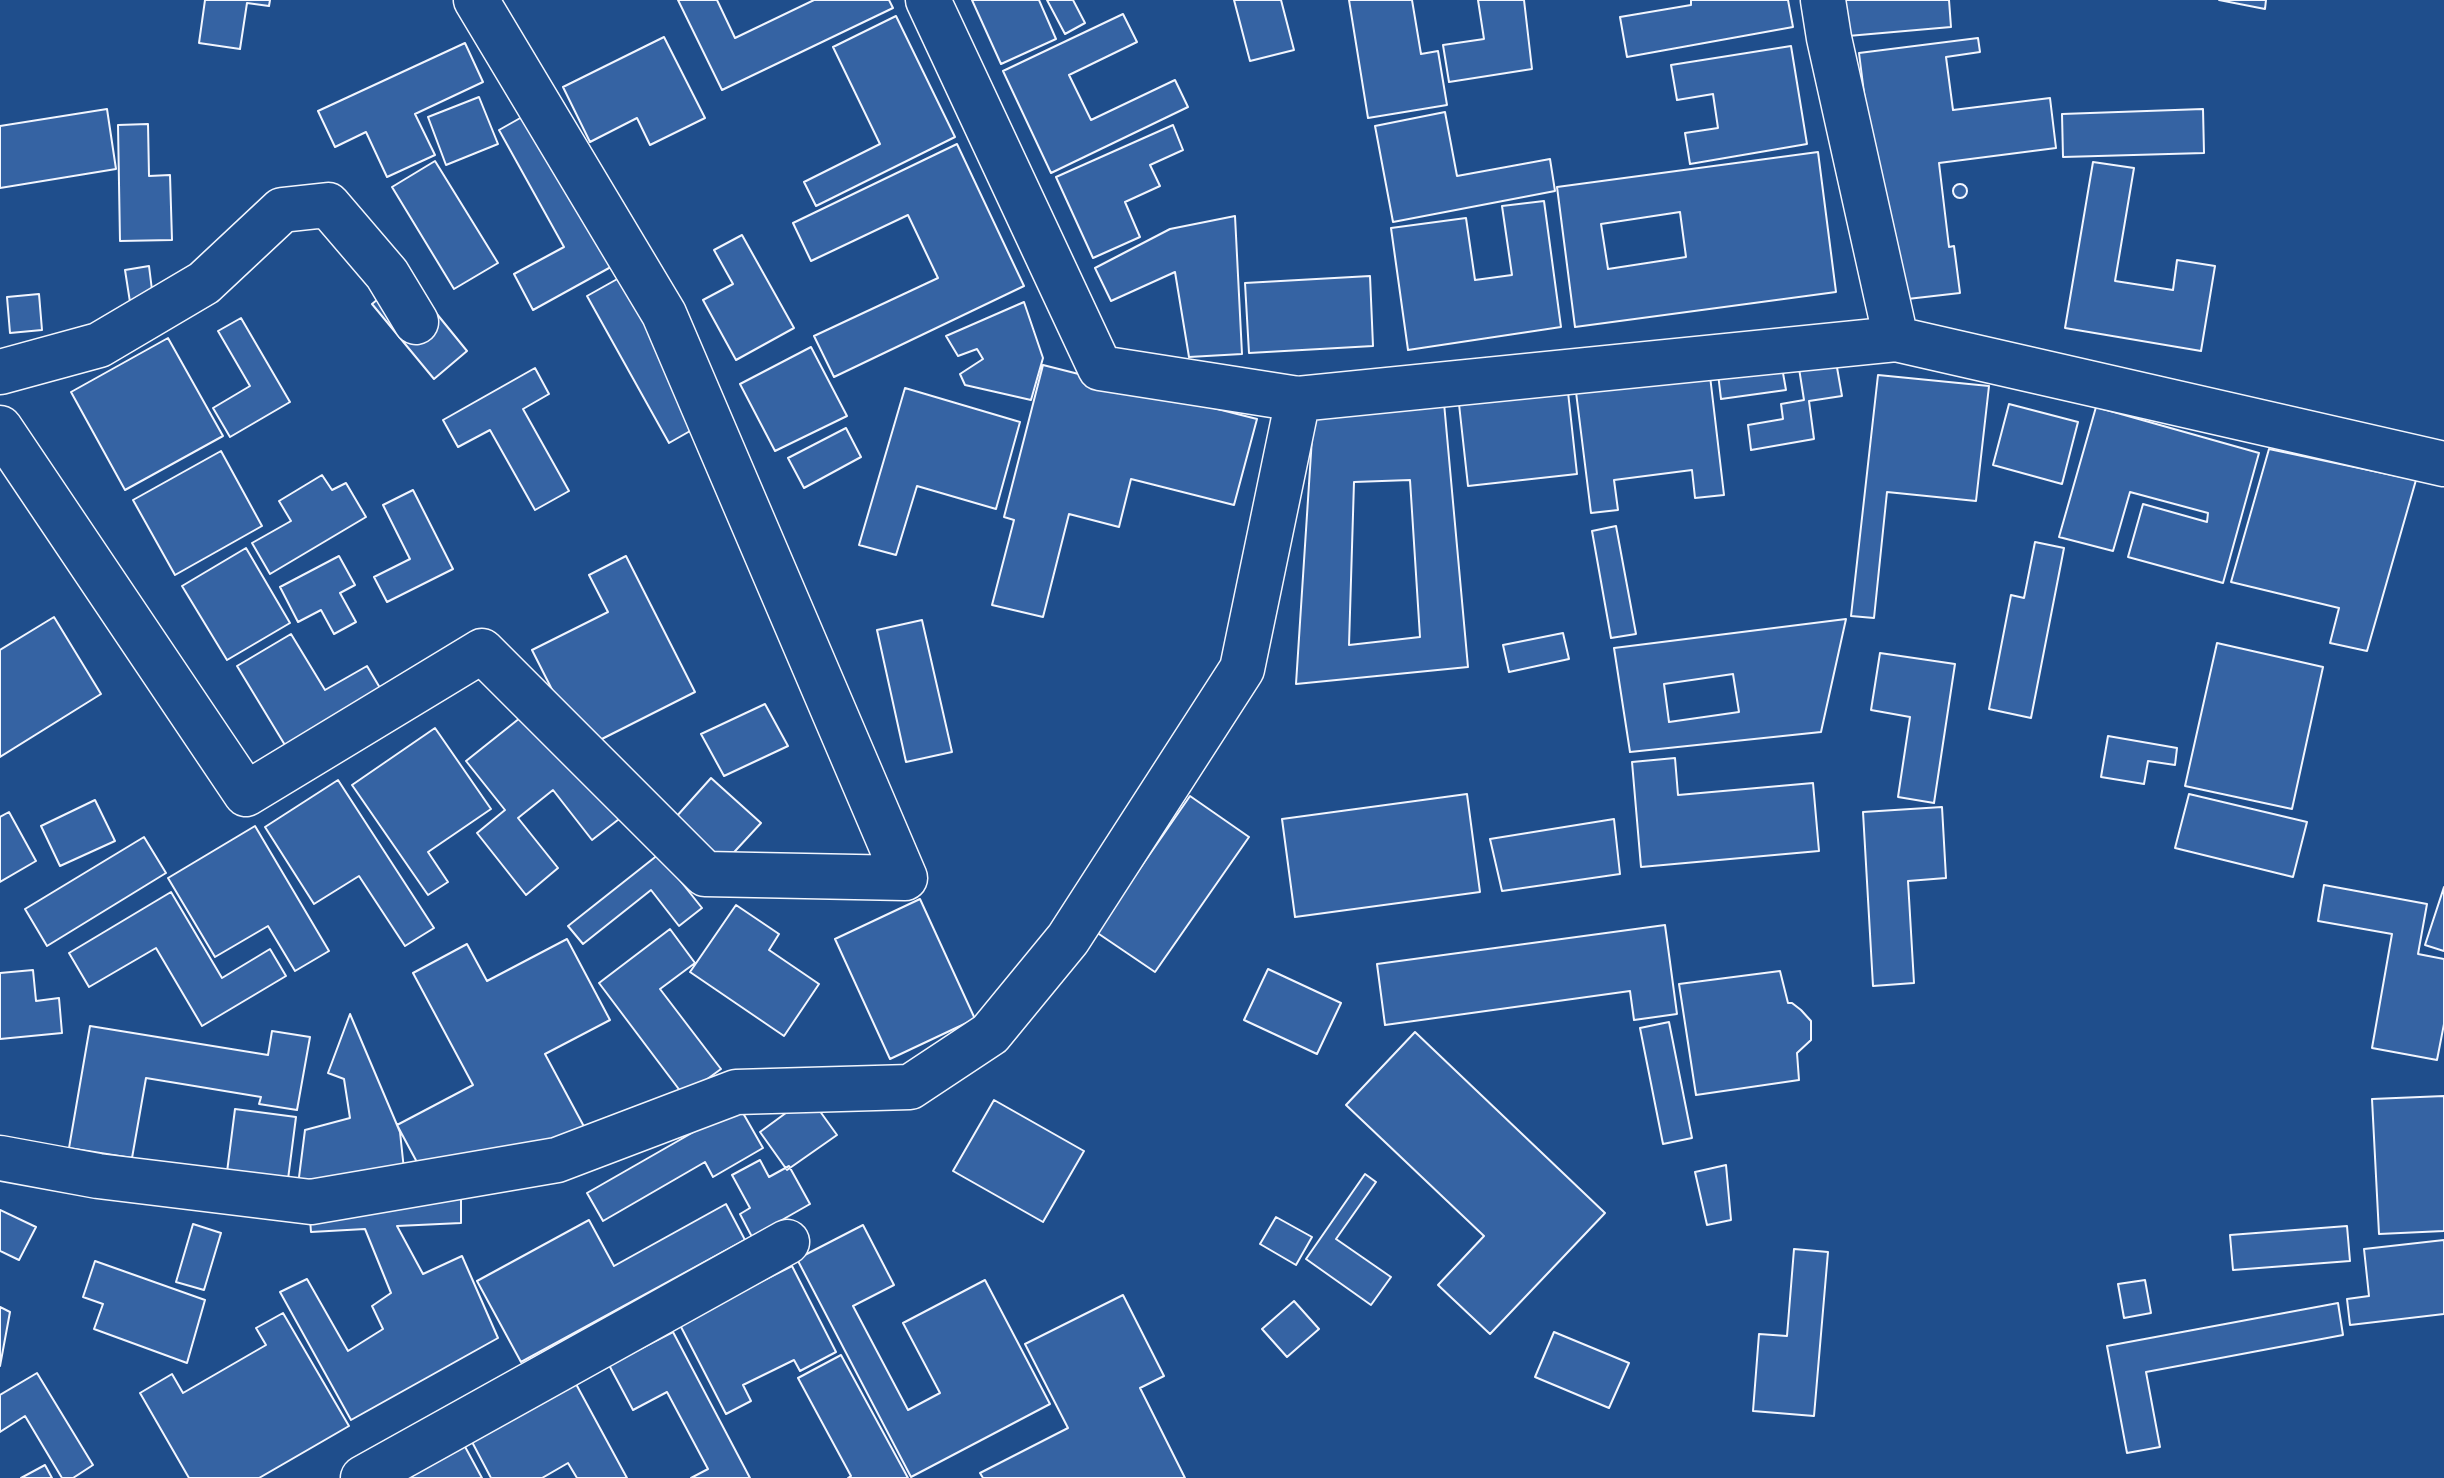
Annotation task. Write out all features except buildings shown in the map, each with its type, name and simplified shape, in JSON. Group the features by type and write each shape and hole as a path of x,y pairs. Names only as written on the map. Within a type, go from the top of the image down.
{"street":[{"path":"0,428 246,794 482,651 705,874 905,878 664,314 476,0"},
{"path":"928,0 1100,368 1298,399 1896,339 2444,464"},
{"path":"1823,0 1896,339"},
{"path":"0,372 99,345 204,283 282,210 328,205 387,274 416,322"},
{"path":"0,1158 98,1176 311,1202 557,1160 736,1092 910,1087 990,1034 1068,939 1242,669 1298,399"},
{"path":"363,1478 787,1242"}]}
